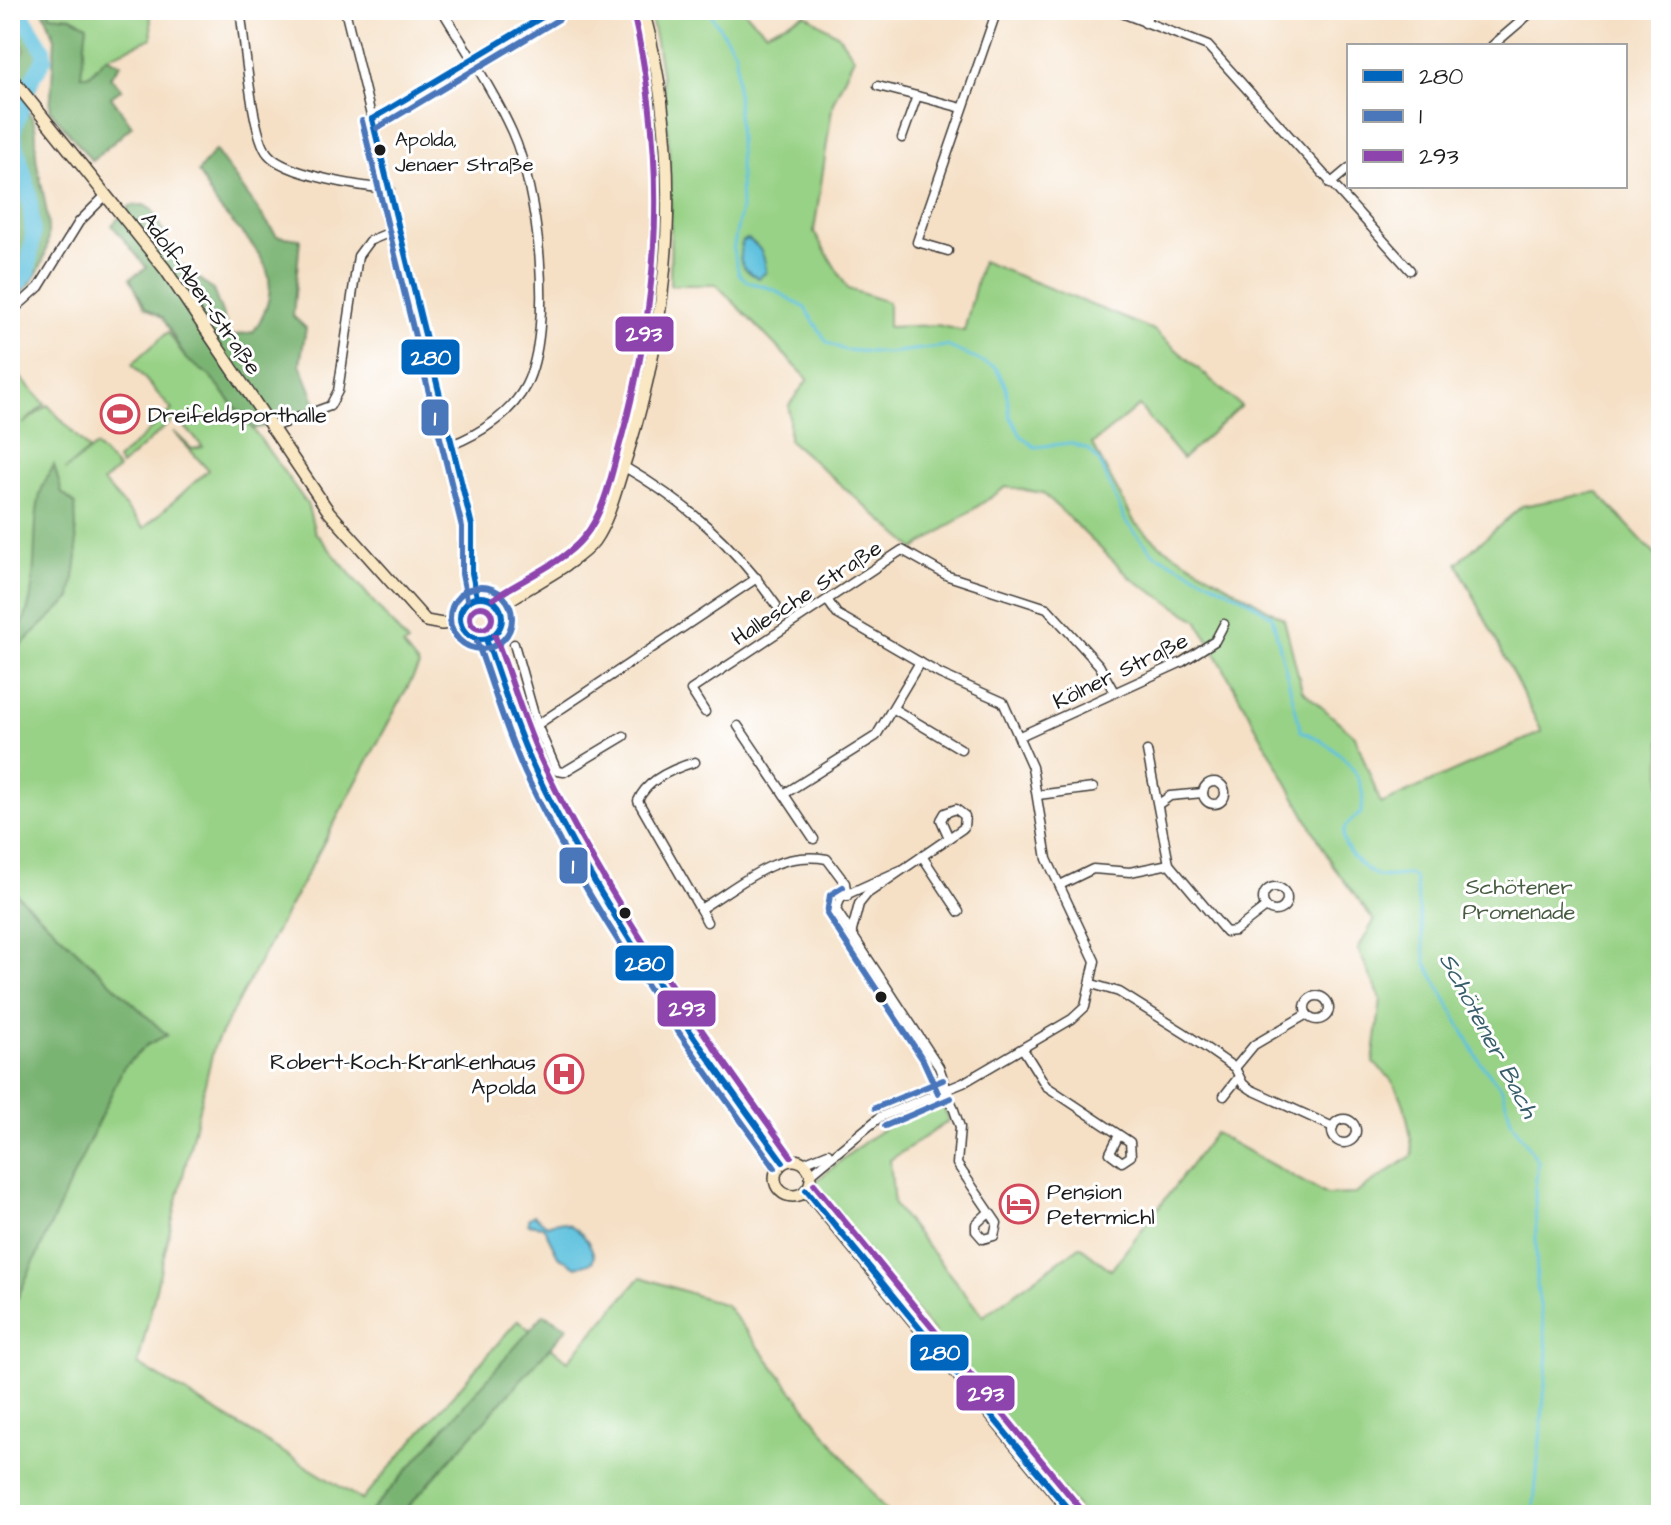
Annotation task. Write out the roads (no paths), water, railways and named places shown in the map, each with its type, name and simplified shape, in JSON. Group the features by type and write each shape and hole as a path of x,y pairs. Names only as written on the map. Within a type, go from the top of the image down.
{"main road":[{"path":"499,607 592,543 623,466 648,381 666,255 666,147 643,10"},
{"name":"Adolf-Aber-Straße","path":"10,76 165,269 329,512 426,621 442,624 460,621"},
{"path":"477,597 489,599 499,607 501,626 486,639 469,636 460,621 465,604 477,597"},
{"path":"486,639 518,729 575,847 716,1069 783,1162"},
{"path":"794,1159 803,1163 811,1174 806,1190 793,1196 780,1191 774,1178 783,1162 794,1159"},
{"path":"806,1190 933,1340 1073,1515"}],"street":[{"path":"240,10 257,128 265,152 284,168 390,189"},
{"path":"345,10 472,526 473,580 477,597"},
{"path":"442,10 513,134 524,165 536,217 540,319 536,350 524,388 510,407 492,423 451,445"},
{"path":"372,119 554,10"},
{"path":"948,251 917,242 997,10"},
{"path":"1114,10 1208,46 1410,270"},
{"path":"1145,23 1150,10"},
{"path":"1494,44 1534,10"},
{"path":"878,86 962,108"},
{"path":"902,138 917,96"},
{"path":"1330,184 1347,170"},
{"path":"10,313 39,287 82,218 106,195"},
{"path":"270,428 330,406 338,391 358,256 369,241 398,229"},
{"path":"623,466 702,519 757,578 776,605"},
{"name":"Hallesche Straße","path":"705,712 691,690 902,550 948,576 1047,608 1099,665 1114,692"},
{"path":"537,725 757,578"},
{"path":"811,1174 836,1149 880,1117 947,1089 1023,1049 1085,1007 1095,961 1042,844 1038,795 1020,736 1003,702 920,662 837,614 828,601"},
{"name":"Kölner Straße","path":"1020,736 1124,690 1208,647 1221,634 1224,624"},
{"path":"514,644 537,725 557,771 564,772 624,736"},
{"path":"784,794 876,736 920,662"},
{"path":"894,709 961,749"},
{"path":"738,726 814,839"},
{"path":"1147,751 1169,864 1226,932 1235,931 1266,907"},
{"path":"695,762 679,767 646,787 638,801 707,922"},
{"path":"1038,795 1093,788"},
{"path":"1159,804 1170,796 1203,793"},
{"path":"852,931 859,904 867,894 949,838"},
{"path":"922,856 959,912"},
{"path":"700,909 770,863 814,857 827,859 835,866 845,883 847,896 859,904"},
{"path":"1060,885 1093,869 1130,872 1169,864"},
{"path":"901,870 841,897 835,906 932,1055 960,1127 957,1164 989,1212"},
{"path":"1092,984 1119,992 1235,1068 1238,1078 1270,1099 1333,1127"},
{"path":"1235,1068 1254,1045 1307,1014"},
{"path":"1023,1049 1046,1086 1119,1135"},
{"path":"1224,1096 1238,1078"},
{"path":"803,1163 836,1149"}],"water":[{"path":"747,239 759,248 763,256 766,272 759,278 744,268 740,259 742,242"},
{"path":"534,1215 547,1225 562,1223 576,1229 588,1241 594,1256 592,1262 576,1267 558,1256 543,1226 528,1224 528,1219"}],"waterway":[{"path":"10,293 28,272 33,234 29,193 13,133 30,83 44,59 43,49 19,10"},
{"name":"Schötener Bach","path":"708,10 736,53 741,208 733,250 739,274 748,282 773,289 805,308 827,342 844,350 888,353 947,346 996,368 1006,387 1010,416 1021,436 1035,447 1070,443 1089,450 1099,461 1126,522 1153,553 1244,598 1272,616 1301,731 1338,753 1348,762 1361,785 1361,813 1347,824 1343,833 1347,848 1359,863 1379,876 1412,875 1426,963 1480,1062 1502,1089 1512,1123 1538,1161 1535,1189 1537,1287 1548,1354 1533,1515"}],"place":[{"name":"Apolda, Jenaer Straße","path":"380,150"},
{"name":"Dreifeldsporthalle","path":"120,414"},
{"name":"Robert-Koch-Krankenhaus Apolda","path":"564,1074"},
{"name":"Pension Petermichl","path":"1019,1204"}],"park label":[{"name":"Schötener Promenade","path":"1519,898"}]}
